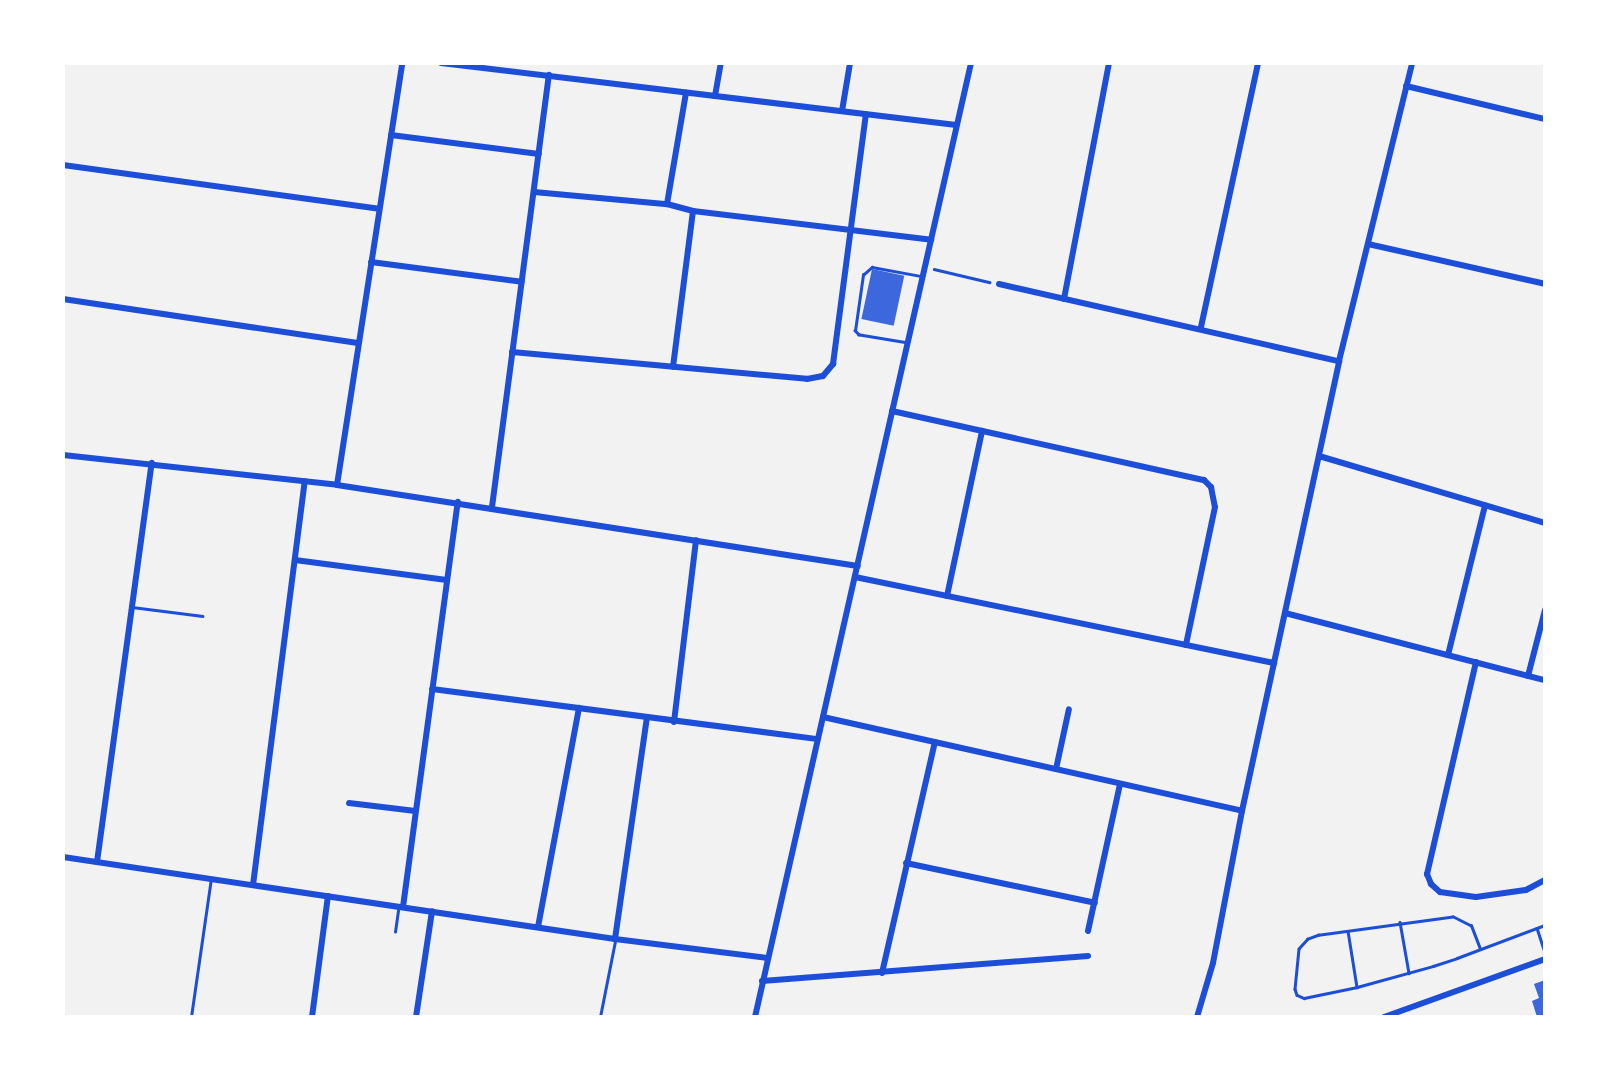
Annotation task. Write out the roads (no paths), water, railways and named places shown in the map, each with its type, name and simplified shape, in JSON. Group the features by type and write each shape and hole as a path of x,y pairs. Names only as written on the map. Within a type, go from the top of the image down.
{"street":[{"path":"337,485 402,63"},
{"path":"441,63 956,125"},
{"path":"715,96 721,63"},
{"path":"842,111 850,63"},
{"path":"755,1017 971,63"},
{"path":"1064,299 1109,63"},
{"path":"1201,327 1258,63"},
{"path":"1197,1017 1213,962 1242,811 1339,361 1412,63"},
{"path":"492,507 549,75"},
{"path":"1406,86 1545,119"},
{"path":"667,204 686,93"},
{"path":"512,352 813,380 827,373 833,364 866,114"},
{"path":"391,135 539,154"},
{"path":"63,165 379,209"},
{"path":"534,192 667,204 693,211 931,240"},
{"path":"673,367 693,211"},
{"path":"1368,244 1545,284"},
{"path":"371,262 522,282"},
{"path":"999,284 1201,327 1339,361"},
{"path":"63,299 358,343"},
{"path":"892,411 1195,477 1211,487 1215,507 1186,645"},
{"path":"947,596 982,431"},
{"path":"63,455 337,485 858,566"},
{"path":"1319,456 1545,523"},
{"path":"97,862 152,463"},
{"path":"253,885 305,481"},
{"path":"400,907 416,811 458,502"},
{"path":"1448,655 1485,506"},
{"path":"674,722 696,540"},
{"path":"295,560 447,580"},
{"path":"855,577 1274,663"},
{"path":"1528,676 1545,610"},
{"path":"1285,613 1545,680"},
{"path":"1476,662 1427,874 1431,884 1440,892 1476,897 1526,890 1545,880"},
{"path":"432,689 818,739"},
{"path":"538,927 579,708"},
{"path":"1056,769 1069,709"},
{"path":"823,717 1242,811"},
{"path":"615,939 647,718"},
{"path":"882,973 935,742"},
{"path":"1088,931 1120,783"},
{"path":"349,803 416,811"},
{"path":"63,857 615,939 767,958"},
{"path":"906,863 1095,903"},
{"path":"312,1017 328,896"},
{"path":"416,1017 432,911"},
{"path":"762,981 1088,956"},
{"path":"1384,1017 1545,959"}],"lane":[{"path":"908,344 859,335 855,331 863,275 872,267 922,277"},
{"path":"132,607 202,616"},
{"path":"191,1017 211,879"},
{"path":"395,932 400,907"},
{"path":"1480,949 1471,926 1458,918 1400,922 1313,936 1303,943 1297,954 1295,989 1297,995 1304,998 1409,974 1480,949 1545,925"},
{"path":"1400,922 1409,974"},
{"path":"1537,928 1545,951"},
{"path":"1348,930 1357,987"},
{"path":"600,1017 615,939"}]}
